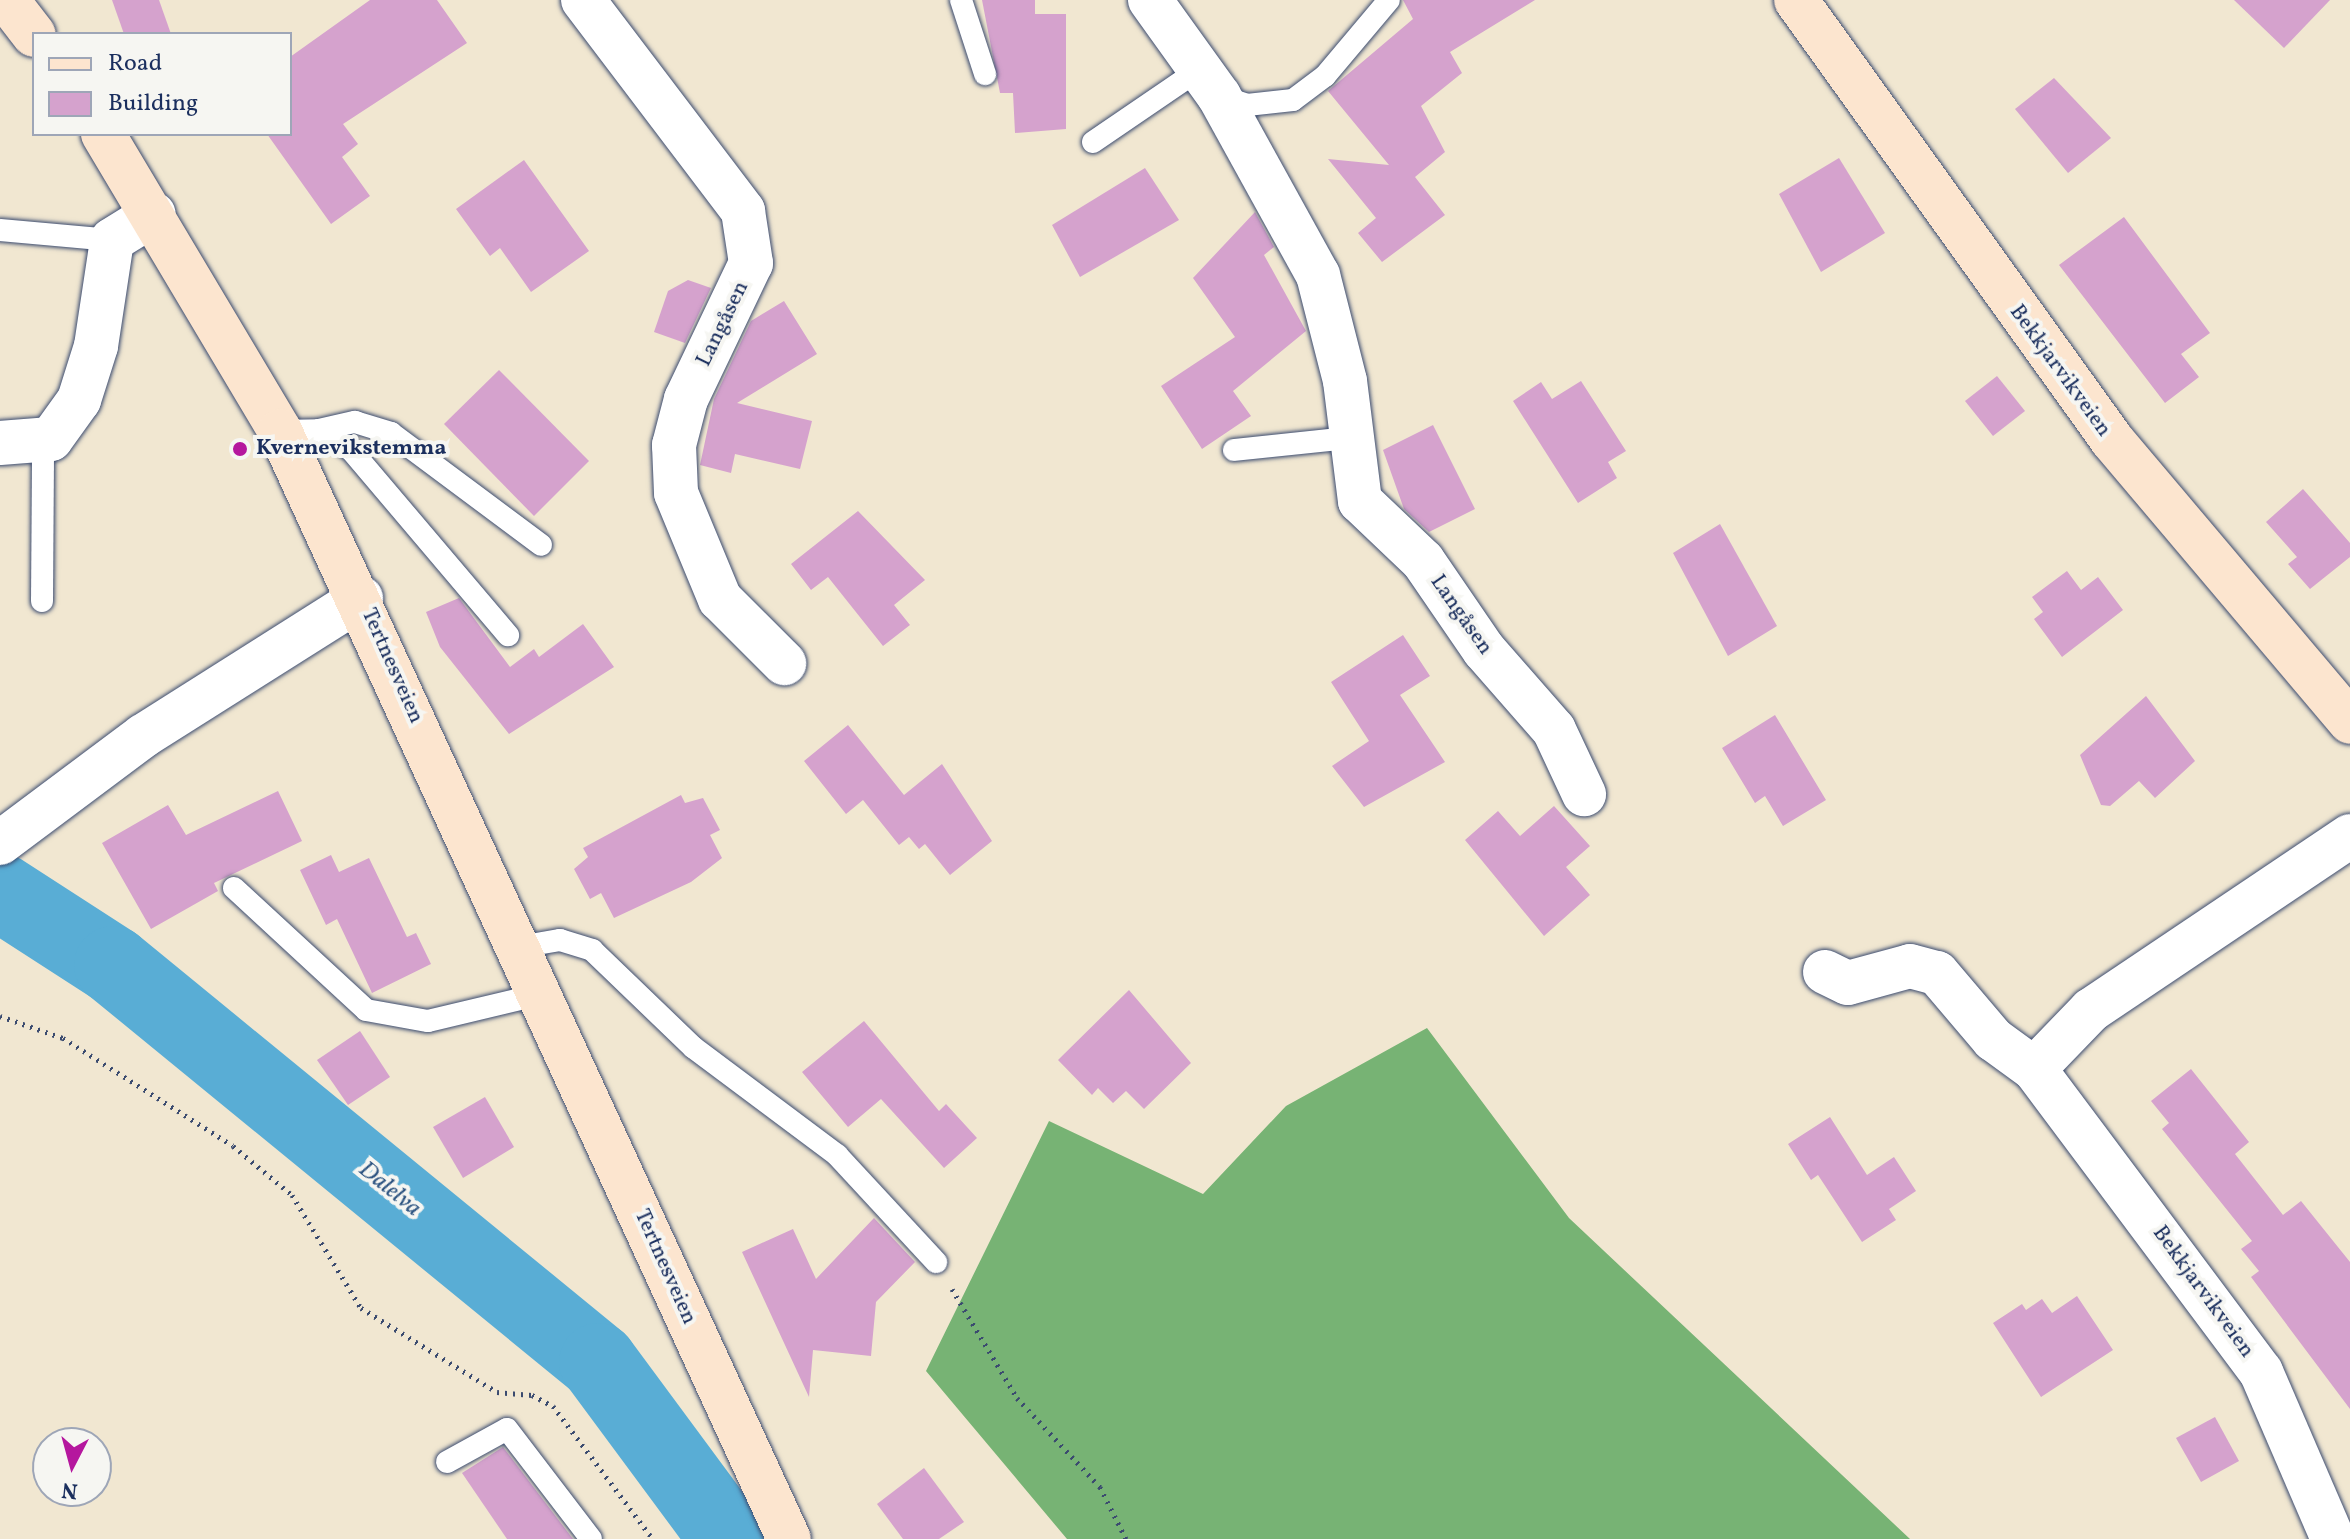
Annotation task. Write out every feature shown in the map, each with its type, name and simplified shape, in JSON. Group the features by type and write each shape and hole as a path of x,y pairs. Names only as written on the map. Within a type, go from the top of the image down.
{"main road":[{"path":"7,0 32,32"},
{"name":"Bekkjarvikveien","path":"1796,0 2112,440 2350,722"},
{"name":"Tertnesveien","path":"104,136 299,431 361,598 789,1539"}],"street":[{"name":"Langåsen","path":"583,0 743,211 751,263 686,399 674,445 676,493 720,599 784,663"},
{"name":"Langåsen","path":"1150,0 1210,83 1318,275 1345,381 1349,438 1360,501 1423,561 1484,650 1554,730 1584,794"},
{"path":"0,443 43,440 79,400 112,240 154,214"},
{"path":"7,838 156,727 361,598"},
{"path":"2034,1069 2091,1010 2350,836"},
{"name":"Bekkjarvikveien","path":"1825,972 1848,983 1910,966 1937,973 1993,1039 2034,1069 2261,1372 2333,1539"}],"lane":[{"path":"961,0 985,74"},
{"path":"1093,142 1210,83 1247,105 1293,100 1325,76 1389,0"},
{"path":"0,230 112,240"},
{"path":"299,431 355,422 391,433 541,545"},
{"name":"Tertnesveien","path":"299,431 351,450 508,635"},
{"path":"1234,450 1349,438"},
{"path":"42,601 43,440"},
{"path":"234,888 366,1010 428,1021 541,994"},
{"path":"519,947 560,940 592,950 694,1048 837,1155 936,1262"},
{"path":"447,1462 507,1429 591,1539"}],"path":[{"path":"0,1016 63,1038 233,1146 292,1195 361,1308 497,1392 532,1395 553,1406 653,1539"},
{"path":"936,1262 1017,1398 1100,1487 1126,1539"}],"green space":[{"path":"1427,1028 1569,1218 1910,1539 1067,1539 926,1371 1049,1121 1203,1194 1286,1106"}],"building":[{"path":"112,0 159,0 170,32 123,32"},
{"path":"370,0 437,0 467,43 343,124 358,144 342,157 370,196 331,224 268,136 292,136 292,56"},
{"path":"982,0 1035,0 1035,14 1066,14 1066,129 1015,133 1013,93 1000,93"},
{"path":"1403,0 1535,0 1450,52 1462,73 1421,106 1445,152 1415,177 1445,215 1382,262 1358,233 1376,218 1328,159 1389,165 1328,91 1413,19"},
{"path":"2234,0 2330,0 2284,48"},
{"path":"2054,78 2111,138 2068,173 2015,109"},
{"path":"1839,158 1885,233 1821,272 1779,194"},
{"path":"524,160 589,251 531,292 500,248 490,256 456,209"},
{"path":"1145,168 1179,220 1080,277 1052,225"},
{"path":"1255,212 1274,247 1264,255 1306,331 1233,391 1251,416 1202,449 1161,386 1235,337 1193,278"},
{"path":"2124,217 2210,333 2181,354 2199,377 2165,403 2059,265"},
{"path":"688,280 711,288 685,343 654,332 668,291"},
{"path":"784,301 817,354 737,403 812,421 800,469 735,454 731,473 700,465 714,399 751,321"},
{"path":"499,370 589,461 534,516 444,424"},
{"path":"1997,376 2025,411 1993,436 1965,401"},
{"path":"1581,381 1626,451 1608,462 1617,478 1578,503 1513,401 1541,382 1552,399"},
{"path":"1433,425 1475,509 1429,532 1404,509 1383,450"},
{"path":"2303,489 2350,543 2350,557 2310,589 2288,564 2297,557 2266,522"},
{"path":"858,511 925,580 894,605 910,625 883,646 828,577 811,590 791,564"},
{"path":"1720,524 1777,626 1728,656 1673,553"},
{"path":"2067,571 2081,590 2098,577 2123,610 2062,657 2034,619 2043,612 2032,597"},
{"path":"459,598 510,667 534,649 539,657 583,624 614,667 509,734 440,647 426,612"},
{"path":"1403,635 1430,676 1400,695 1445,762 1364,807 1332,766 1369,741 1331,682"},
{"path":"2146,696 2195,761 2155,798 2139,781 2110,806 2101,805 2080,755"},
{"path":"1775,715 1826,800 1783,826 1765,796 1755,803 1722,748"},
{"path":"848,725 904,795 942,764 992,841 950,875 925,844 919,849 909,837 899,845 863,800 846,814 804,761"},
{"path":"278,791 302,841 214,883 218,891 151,929 102,843 168,805 186,835"},
{"path":"681,795 685,803 703,798 720,830 710,835 722,858 691,882 614,918 601,893 590,899 574,869 588,857 583,848"},
{"path":"1554,806 1590,846 1566,867 1590,895 1544,936 1465,840 1498,811 1520,836"},
{"path":"331,855 339,872 369,858 407,937 416,933 431,964 372,993 337,919 326,925 300,870"},
{"path":"1129,990 1191,1063 1144,1109 1126,1091 1113,1103 1098,1088 1092,1095 1058,1060"},
{"path":"864,1021 939,1111 946,1104 977,1138 944,1168 881,1099 848,1127 802,1072"},
{"path":"360,1031 390,1077 348,1105 317,1060"},
{"path":"2191,1069 2249,1142 2235,1154 2283,1215 2301,1201 2350,1262 2350,1409 2251,1277 2259,1271 2241,1249 2252,1241 2162,1129 2169,1123 2151,1101"},
{"path":"485,1097 514,1147 463,1178 433,1127"},
{"path":"1830,1117 1867,1175 1894,1157 1916,1191 1889,1209 1896,1220 1862,1242 1818,1175 1811,1180 1788,1144"},
{"path":"874,1218 915,1262 876,1302 871,1356 813,1350 809,1397 742,1252 793,1229 816,1279"},
{"path":"2077,1296 2113,1350 2041,1397 1993,1323 2022,1304 2026,1310 2042,1299 2052,1313"},
{"path":"2215,1417 2239,1461 2201,1482 2176,1438"},
{"path":"503,1447 573,1539 507,1539 462,1473"},
{"path":"924,1468 964,1522 939,1539 903,1539 877,1504"}],"waterway":[{"name":"Dalelva","path":"0,892 113,965 598,1362 729,1539"}],"place":[{"name":"Kvernevikstemma","path":"240,449"}]}
